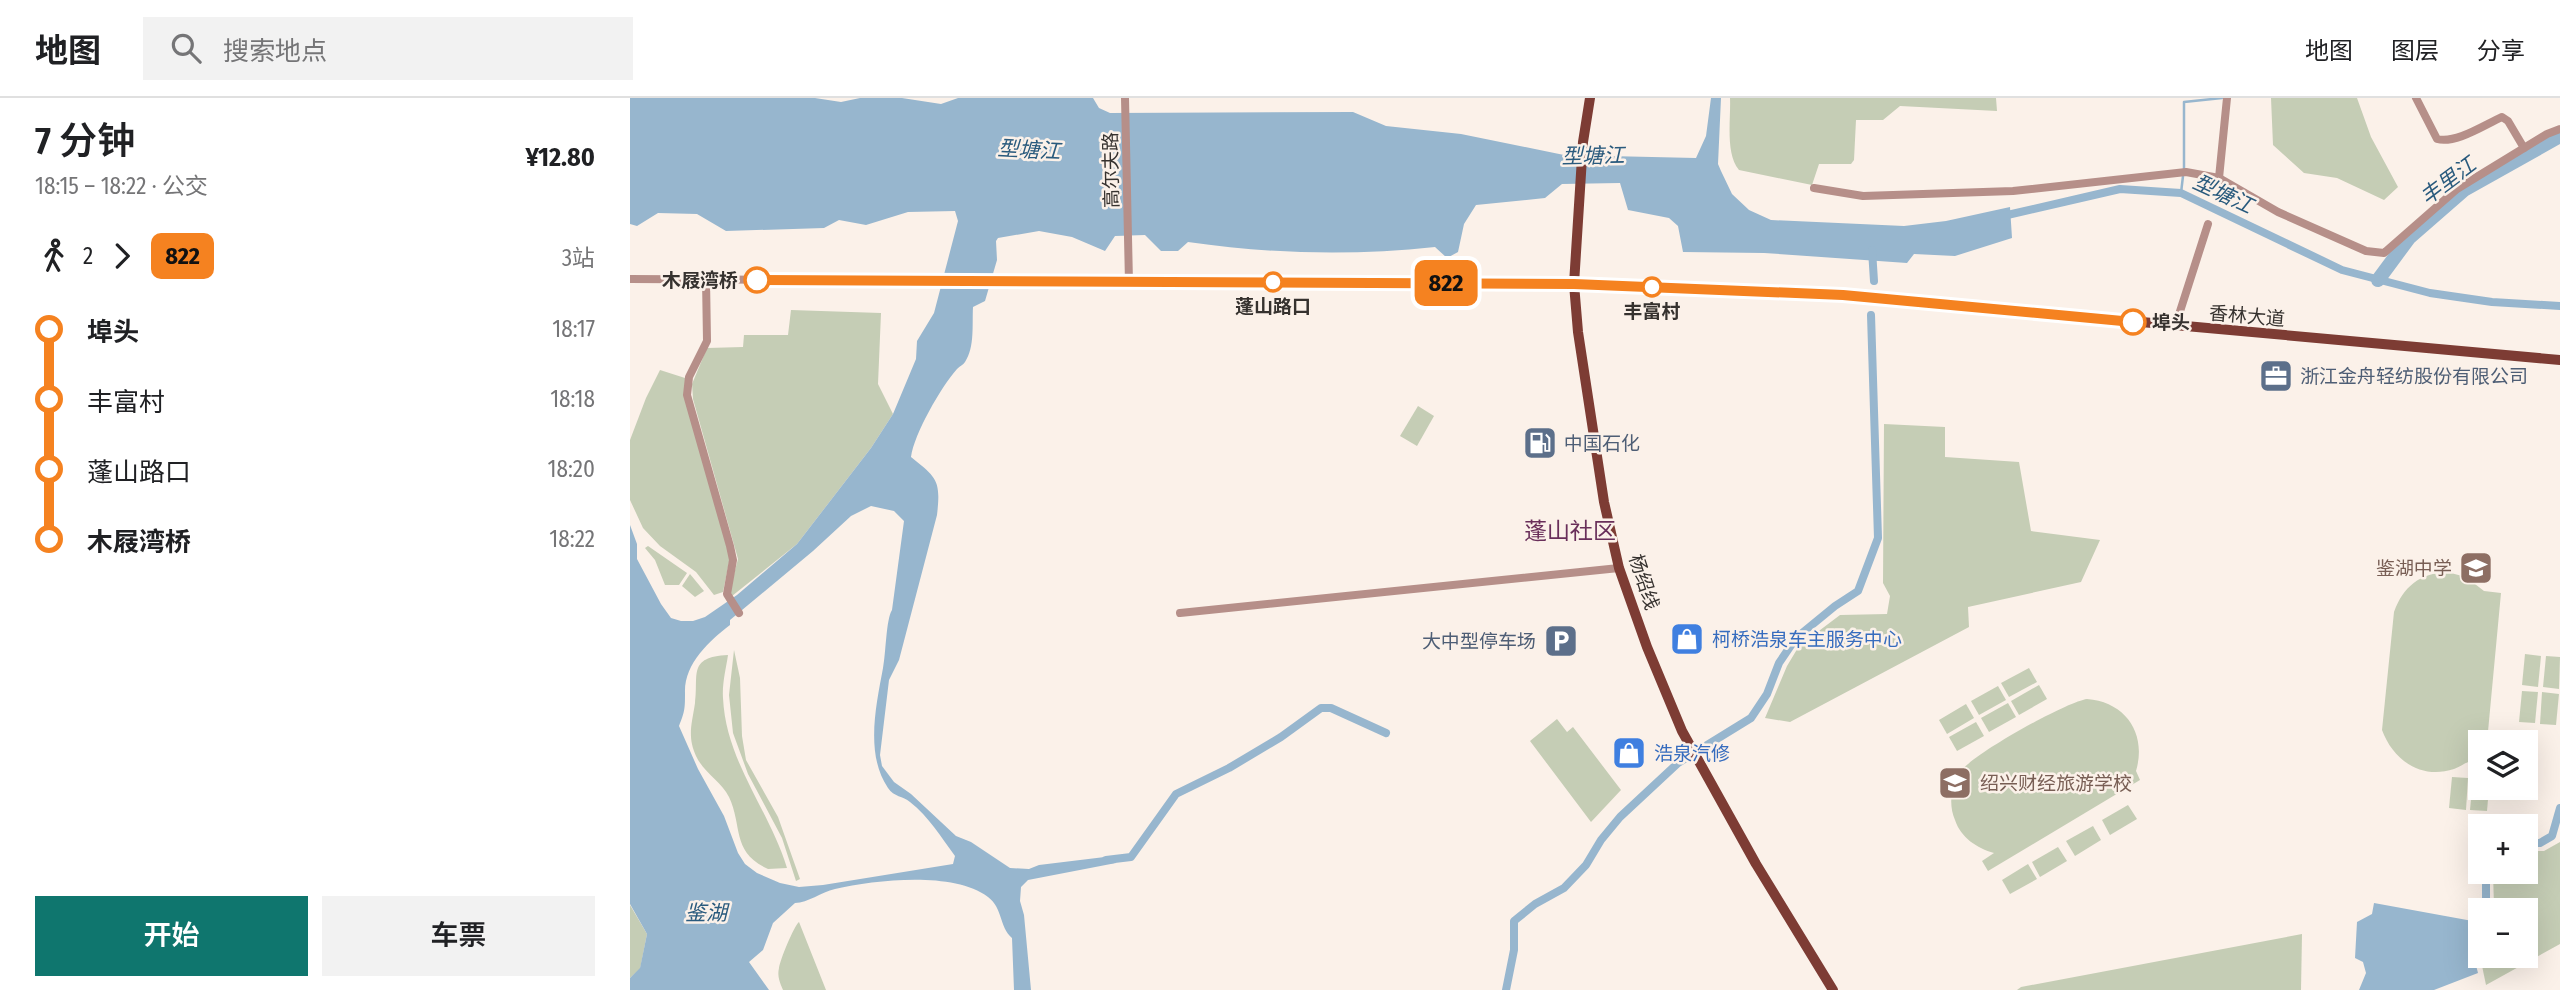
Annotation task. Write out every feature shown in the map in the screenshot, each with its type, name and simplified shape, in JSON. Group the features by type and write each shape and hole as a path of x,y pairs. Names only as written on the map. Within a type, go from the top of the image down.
{"main road":[{"name":"杨绍线","path":"1590,98 1583,142 1574,284 1578,332 1604,502 1619,568 1647,647 1682,731 1756,864 1833,990"},
{"name":"香林大道","path":"1574,284 1843,295 2560,360"}],"street":[{"path":"2219,178 2227,98"},
{"path":"2416,98 2437,139 2445,141 2454,138 2502,117 2508,121 2524,148"},
{"name":"高尔夫路","path":"1125,101 1129,283"},
{"path":"1814,188 1863,196 2013,191 2184,172 2219,178 2278,212 2366,251 2384,253 2457,190 2560,129"},
{"path":"2175,327 2208,224"},
{"name":"香林大道","path":"630,279 1574,284"},
{"path":"706,279 707,341 689,377 687,395 733,561 727,594 740,613"},
{"path":"1180,613 1619,568"}],"green space":[{"path":"1730,98 1996,98 1997,111 1900,106 1883,120 1856,120 1854,160 1851,164 1819,164 1812,185 1739,170 1730,145"},
{"path":"2271,98 2357,98 2371,137 2398,187 2384,200 2337,178 2304,173 2273,145"},
{"path":"791,310 881,313 878,384 893,414 871,448 797,544 732,596 729,593 738,559 693,399 692,384 707,348 743,347 744,335 788,335"},
{"path":"660,370 685,378 730,557 723,592 714,595 696,572 660,546 643,528 630,500 630,440"},
{"path":"1418,406 1434,416 1417,446 1400,436"},
{"path":"1884,424 1945,427 1945,457 2019,462 2031,531 2100,540 2081,582 1968,607 1969,627 1790,722 1765,718 1787,666 1799,646 1840,615 1887,614 1890,596 1883,583"},
{"path":"648,546 687,573 679,585 665,585 655,560 645,548"},
{"path":"2447,572 2466,577 2484,591 2501,593 2488,730 2468,730 2468,762 2454,769 2430,772 2410,765 2401,758 2393,750 2382,730 2394,612 2402,595 2414,583 2437,573"},
{"path":"690,574 704,591 695,597 682,586"},
{"path":"734,650 740,678 742,736 746,760 778,817 800,879 796,881 782,838 748,774 733,733 729,695"},
{"path":"2525,654 2541,656 2538,687 2522,685"},
{"path":"728,655 723,698 732,743 787,868 768,869 748,855 740,838 729,797 699,762 693,749 691,730 698,669 706,659"},
{"path":"2546,656 2560,657 2559,689 2543,687"},
{"path":"2029,668 2037,682 2009,697 2001,683"},
{"path":"2039,685 2047,699 2019,715 2011,701"},
{"path":"1998,686 2006,700 1979,715 1971,701"},
{"path":"2522,691 2538,692 2535,723 2519,722"},
{"path":"2542,692 2559,694 2556,725 2540,724"},
{"path":"2087,699 2113,706 2130,722 2136,733 2139,757 2136,771 2140,780 1988,871 1982,861 1994,853 1965,837 1953,814 1952,794 1955,781 1970,762 1984,752 2042,718"},
{"path":"2008,703 2016,717 1989,732 1981,718"},
{"path":"1966,704 1974,718 1947,734 1939,720"},
{"path":"1557,719 1567,732 1573,727 1621,790 1591,822 1530,741"},
{"path":"1976,722 1984,736 1957,751 1949,737"},
{"path":"2452,777 2468,778 2466,810 2449,808"},
{"path":"2471,800 2488,800 2487,811 2470,810"},
{"path":"2128,805 2137,819 2110,835 2102,820"},
{"path":"2093,826 2101,840 2075,856 2066,841"},
{"path":"2560,842 2560,944 2538,956 2538,898 2494,898 2493,884 2538,884 2538,851 2544,851"},
{"path":"2058,847 2067,861 2040,877 2032,862"},
{"path":"2028,864 2037,879 2010,894 2002,880"},
{"path":"630,905 647,934 640,969 630,978"},
{"path":"799,922 826,990 783,990 781,985 778,974 780,964"},
{"path":"2302,934 2301,990 2017,990 2021,987"},
{"path":"2482,968 2517,968 2486,985"}],"water":[{"name":"鉴湖","path":"630,98 815,98 841,102 860,98 902,98 941,104 958,98 1093,98 1099,108 1110,113 1353,112 1386,126 1461,134 1564,155 1696,158 1706,136 1711,98 1721,98 1718,164 1732,194 1749,210 1771,220 1904,226 1946,221 2010,207 2012,238 1955,256 1914,254 1907,263 1764,253 1683,252 1678,226 1669,218 1628,210 1620,183 1562,184 1545,198 1476,205 1464,224 1458,252 1447,258 1435,247 1373,252 1311,252 1188,242 1178,251 1161,251 1145,235 1115,236 1105,251 1072,237 1039,231 998,238 997,260 985,301 973,307 968,356 936,399 913,447 911,457 932,475 935,481 938,494 937,515 899,660 889,680 880,755 882,766 894,782 911,794 956,836 971,842 1010,868 1029,869 1039,865 1113,856 1116,863 1028,880 1021,887 1020,901 1024,915 1031,990 1014,990 1012,938 993,901 973,889 955,884 914,880 830,890 795,903 773,923 763,950 749,962 769,990 630,990 630,978 640,968 647,934 630,904 630,525 637,544 637,559 661,604 671,618 681,621 705,617 737,595 797,544 871,448 893,414 916,359 917,341 934,313 958,221 955,211 908,212 866,225 839,220 824,228 726,231 697,214 658,213 637,226 630,224","holes":["871,506 894,511 904,521 875,714 874,745 881,775 888,788 910,802 929,821 955,856 953,864 823,885 799,887 780,883 757,873 745,864 679,726 689,672 699,654 730,625 730,620 851,516"]},
{"path":"2374,903 2468,920 2468,968 2477,968 2478,973 2434,990 2359,990 2366,973 2363,962 2355,958 2357,922 2372,914"}],"waterway":[{"path":"2184,169 2184,102 2222,98"},
{"name":"丰里江","path":"2378,280 2409,238 2464,190 2560,136"},
{"path":"2181,193 2183,176"},
{"name":"型塘江","path":"2003,216 2120,189 2181,193 2342,270 2430,293 2492,302 2560,306"},
{"path":"1872,250 1874,281"},
{"path":"1506,990 1514,950 1514,921 1535,904 1564,888 1586,865 1601,840 1620,817 1678,763 1751,718 1767,694 1779,663 1796,638 1858,591 1878,538 1871,315"},
{"path":"1106,860 1131,857 1176,794 1229,768 1281,737 1321,708 1331,708 1386,733"},
{"path":"2538,843 2552,836 2560,808"},
{"path":"2486,884 2486,898"}],"bus line":[{"name":"822","path":"757,280 1574,284 1843,295 2133,322"}],"place":[{"name":"木屐湾桥","path":"757,280"},
{"name":"蓬山路口","path":"1273,282"},
{"name":"丰富村","path":"1652,287"},
{"name":"埠头","path":"2133,322"},
{"name":"浙江金舟轻纺股份有限公司","path":"2276,376"},
{"name":"中国石化","path":"1540,443"},
{"name":"鉴湖中学","path":"2476,568"},
{"name":"柯桥浩泉车主服务中心","path":"1687,639"},
{"name":"大中型停车场","path":"1561,641"},
{"name":"浩泉汽修","path":"1629,753"},
{"name":"绍兴财经旅游学校","path":"1955,783"}],"district":[{"name":"蓬山社区","path":"1570,531"}]}
